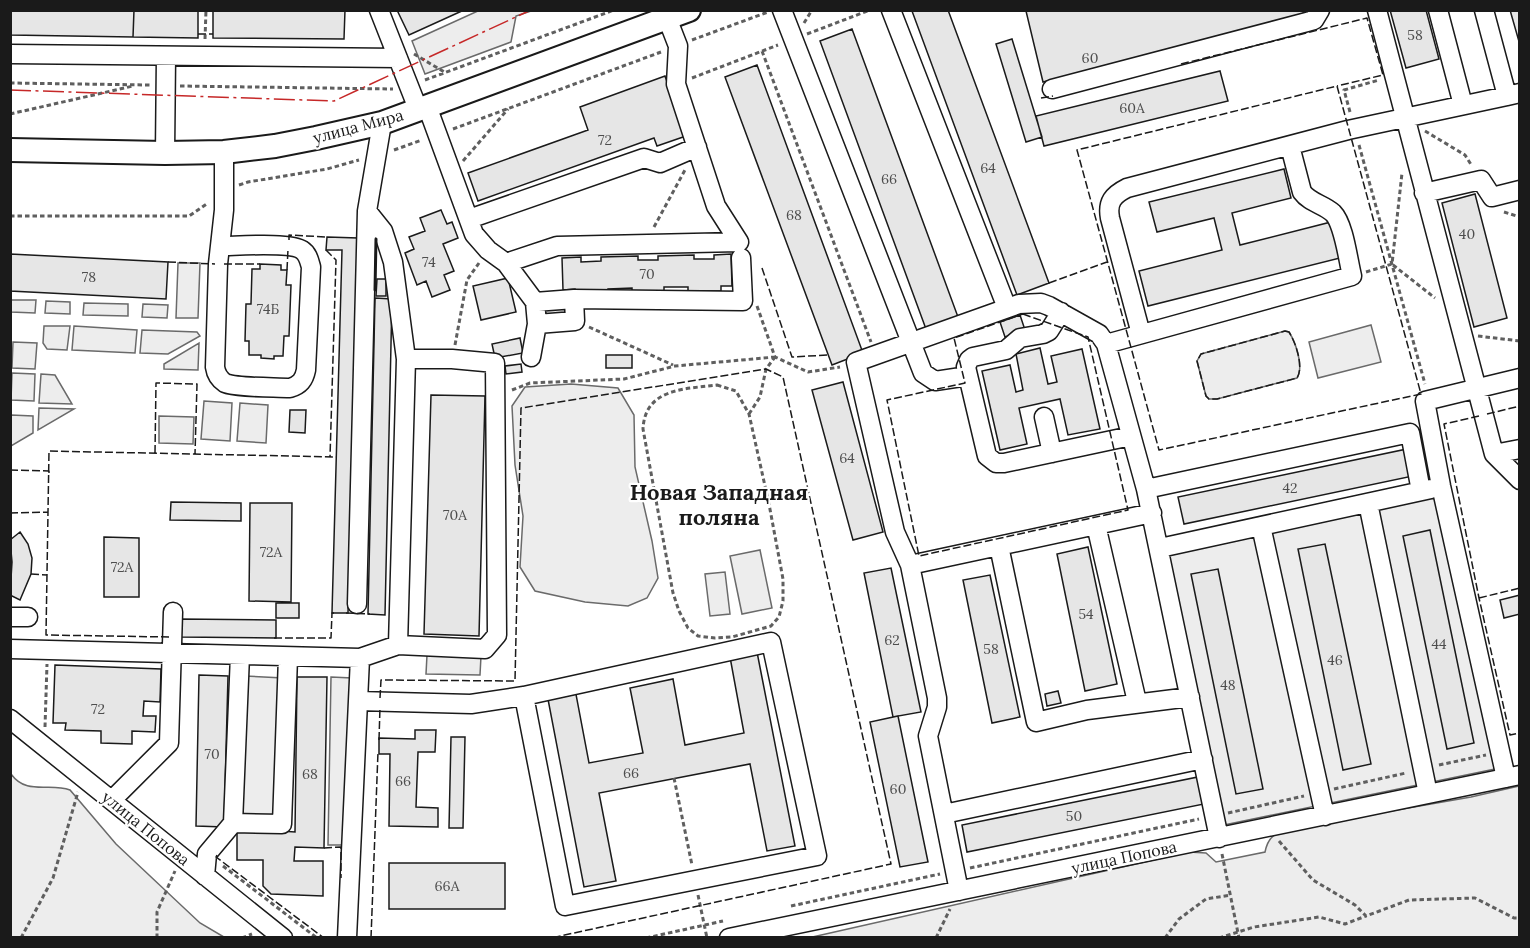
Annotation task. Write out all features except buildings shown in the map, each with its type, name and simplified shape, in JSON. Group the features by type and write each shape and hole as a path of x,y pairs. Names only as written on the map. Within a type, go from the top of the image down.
{"main road":[{"name":"улица Мира","path":"10,150 165,153 224,152 275,146 382,123 666,14 689,10"}],"street":[{"path":"379,10 409,86 438,135 474,234 488,250 506,263 535,302 537,324 531,357"},
{"path":"782,10 920,364 929,378 935,381 968,376"},
{"path":"891,10 1007,308"},
{"path":"1052,89 1314,20 1320,10"},
{"path":"1377,10 1494,454 1520,480"},
{"path":"1438,10 1463,105"},
{"path":"1141,334 1108,208 1110,200 1117,193 1127,188 1355,129 1513,94 1484,10"},
{"path":"506,263 557,246 739,242 716,206 676,84 678,46 666,14"},
{"path":"10,54 205,56 395,50"},
{"path":"165,56 165,153"},
{"path":"357,604 367,211 382,123"},
{"path":"1106,344 1352,276 1337,218 1302,192 1290,146"},
{"path":"469,219 644,158 660,163 697,147"},
{"path":"220,246 288,246 301,249 306,254 311,267 306,370 301,382 295,386 290,388 232,385 216,374 220,246 224,191 224,152"},
{"path":"1424,193 1481,180 1492,197 1520,190"},
{"path":"367,211 383,231 393,262 406,359 398,645"},
{"path":"535,302 574,299 743,301 741,258"},
{"path":"537,324 576,321 574,299"},
{"path":"958,891 928,736 937,707 937,698 910,565 895,532 856,363 1007,308 1031,302 1041,303 1060,312 1099,334 1106,344 1152,513 1219,838"},
{"path":"1060,312 1052,328 1043,334 1020,338 1006,350 969,360 966,367 984,451 991,461 1004,463 1131,436"},
{"path":"10,649 360,658 398,645 485,648 497,635 495,363 452,359 406,359"},
{"path":"1513,776 1500,752 1441,486 1425,401 1520,378"},
{"path":"1044,417 1052,453"},
{"path":"1146,489 1410,433 1421,491"},
{"path":"1494,454 1519,450"},
{"path":"1160,548 1441,486"},
{"path":"1368,503 1428,794"},
{"path":"910,565 1152,513"},
{"path":"1096,525 1137,702"},
{"path":"1262,526 1325,816"},
{"path":"999,546 1036,722 1137,702 1190,697"},
{"path":"112,800 169,743 173,612"},
{"path":"358,701 471,704 524,696 771,642 817,856 565,906 524,696"},
{"path":"205,876 207,854 233,823 240,655"},
{"path":"233,823 282,824 288,657"},
{"path":"347,938 360,658"},
{"name":"улица Попова","path":"10,718 283,938"},
{"path":"944,814 1203,759"},
{"name":"улица Попова","path":"728,929 958,891 1513,776"}],"path":[{"path":"205,56 206,10"},
{"path":"596,17 600,10"},
{"path":"10,82 394,89 446,73 614,10"},
{"path":"10,216 189,216 224,191 248,182 327,168 376,156 772,10"},
{"path":"676,84 870,10"},
{"path":"395,50 446,73"},
{"path":"762,51 876,355"},
{"path":"1394,76 1344,90 1427,391 1425,401"},
{"path":"10,114 138,85"},
{"path":"452,173 509,108"},
{"path":"1404,118 1465,155 1481,180"},
{"path":"645,244 697,147"},
{"path":"1392,264 1402,173"},
{"path":"452,359 467,280 488,250"},
{"path":"1352,276 1392,264"},
{"path":"1392,264 1456,315"},
{"path":"756,303 775,357"},
{"path":"576,321 675,366"},
{"path":"1462,335 1520,341"},
{"path":"749,414 736,391 717,385 686,388 660,396 647,408 643,418 668,577 679,611 688,627 698,636 732,637 771,626 779,617 783,601 783,579 770,504 749,414 760,397 766,369 775,357"},
{"path":"496,402 515,388 530,383 624,379 675,366 775,357 808,372 832,370 856,363"},
{"path":"45,732 48,650"},
{"path":"784,908 1215,816 1500,752"},
{"path":"21,938 53,878 82,776"},
{"path":"674,778 707,938"},
{"path":"1266,828 1313,880 1355,905 1366,916"},
{"path":"1219,838 1239,935"},
{"path":"157,938 157,912 181,856"},
{"path":"936,938 958,891"},
{"path":"1165,938 1179,919 1206,899 1231,895"},
{"path":"1219,938 1239,935 1254,927 1319,917 1346,924 1409,900 1475,898 1514,918 1520,918"},
{"path":"646,938 704,925 728,929"}],"shaded area":[{"path":"480,10 531,11 516,16 511,42 425,74 412,41"},
{"path":"178,263 200,263 198,318 176,318"},
{"path":"11,300 36,300 35,313 11,312"},
{"path":"46,301 70,302 70,314 45,313"},
{"path":"84,303 128,304 128,316 83,315"},
{"path":"143,304 168,305 167,318 142,317"},
{"path":"1371,325 1381,362 1318,378 1309,342"},
{"path":"44,326 70,326 67,350 47,349 43,343"},
{"path":"74,326 137,330 135,353 72,350"},
{"path":"142,330 197,332 200,336 168,354 140,353"},
{"path":"1285,331 1289,332 1292,337 1298,355 1300,368 1297,378 1217,399 1209,399 1206,396 1197,361 1201,354"},
{"path":"13,342 37,343 35,369 12,368"},
{"path":"199,343 198,370 164,369 164,364"},
{"path":"12,373 35,374 34,401 11,400"},
{"path":"41,374 55,375 72,404 39,403"},
{"path":"571,384 618,388 634,415 635,467 658,578 647,598 628,606 585,602 535,591 520,567 523,516 515,465 512,406 525,387"},
{"path":"204,401 232,403 230,441 201,439"},
{"path":"240,403 268,405 266,443 237,441"},
{"path":"39,408 74,409 38,430"},
{"path":"11,415 33,416 33,433 11,446"},
{"path":"159,416 194,417 193,444 159,443"},
{"path":"1437,496 1495,769 1224,825 1167,554"},
{"path":"760,550 772,608 742,614 730,556"},
{"path":"725,572 730,614 710,616 705,574"},
{"path":"427,655 481,656 480,675 426,674"},
{"path":"244,676 283,678 278,819 239,817"},
{"path":"331,677 352,678 345,845 328,845"},
{"path":"11,774 17,781 31,787 70,790 116,844 200,923 224,937 11,937"},
{"path":"1519,786 1519,937 808,938 1189,852 1206,853 1216,862 1265,852 1273,836 1288,829 1471,797"}],"fence":[{"path":"1181,64 1367,18 1383,75 1337,86"},
{"path":"198,34 213,34"},
{"path":"1337,86 1421,394 1159,450 1077,150 1337,86"},
{"path":"1041,98 1053,96"},
{"path":"289,240 289,235 327,237"},
{"path":"287,270 288,249"},
{"path":"326,250 336,260 330,457"},
{"path":"168,262 215,264"},
{"path":"1049,283 1107,262"},
{"path":"224,264 260,264"},
{"path":"762,268 792,357 828,355"},
{"path":"1023,314 1088,337 1128,510 919,556 887,400 965,383 954,338 1023,314"},
{"path":"1285,331 1289,332 1292,337 1298,355 1300,368 1297,378 1217,399 1209,399 1206,396 1197,361 1201,354 1285,331"},
{"path":"380,698 381,680 515,681 521,408 766,369 783,377 891,864 551,938"},
{"path":"155,453 156,383 197,384 195,454"},
{"path":"1487,414 1520,406"},
{"path":"1479,416 1444,424 1479,598 1510,735 1520,733"},
{"path":"169,637 46,635 49,451 336,457"},
{"path":"10,470 49,471 49,473"},
{"path":"10,513 48,512"},
{"path":"31,574 47,575"},
{"path":"1479,598 1520,588"},
{"path":"274,638 331,638 332,613 334,613"},
{"path":"346,613 370,614"},
{"path":"379,740 380,707"},
{"path":"371,938 378,752"},
{"path":"324,848 341,847 341,878"},
{"path":"217,855 216,857 324,938"}],"wall":[{"path":"375,290 376,239"}],"power":[{"path":"10,90 334,101 531,10"}],"district":[{"name":"Новая Западная поляна","path":"719,504"}]}
